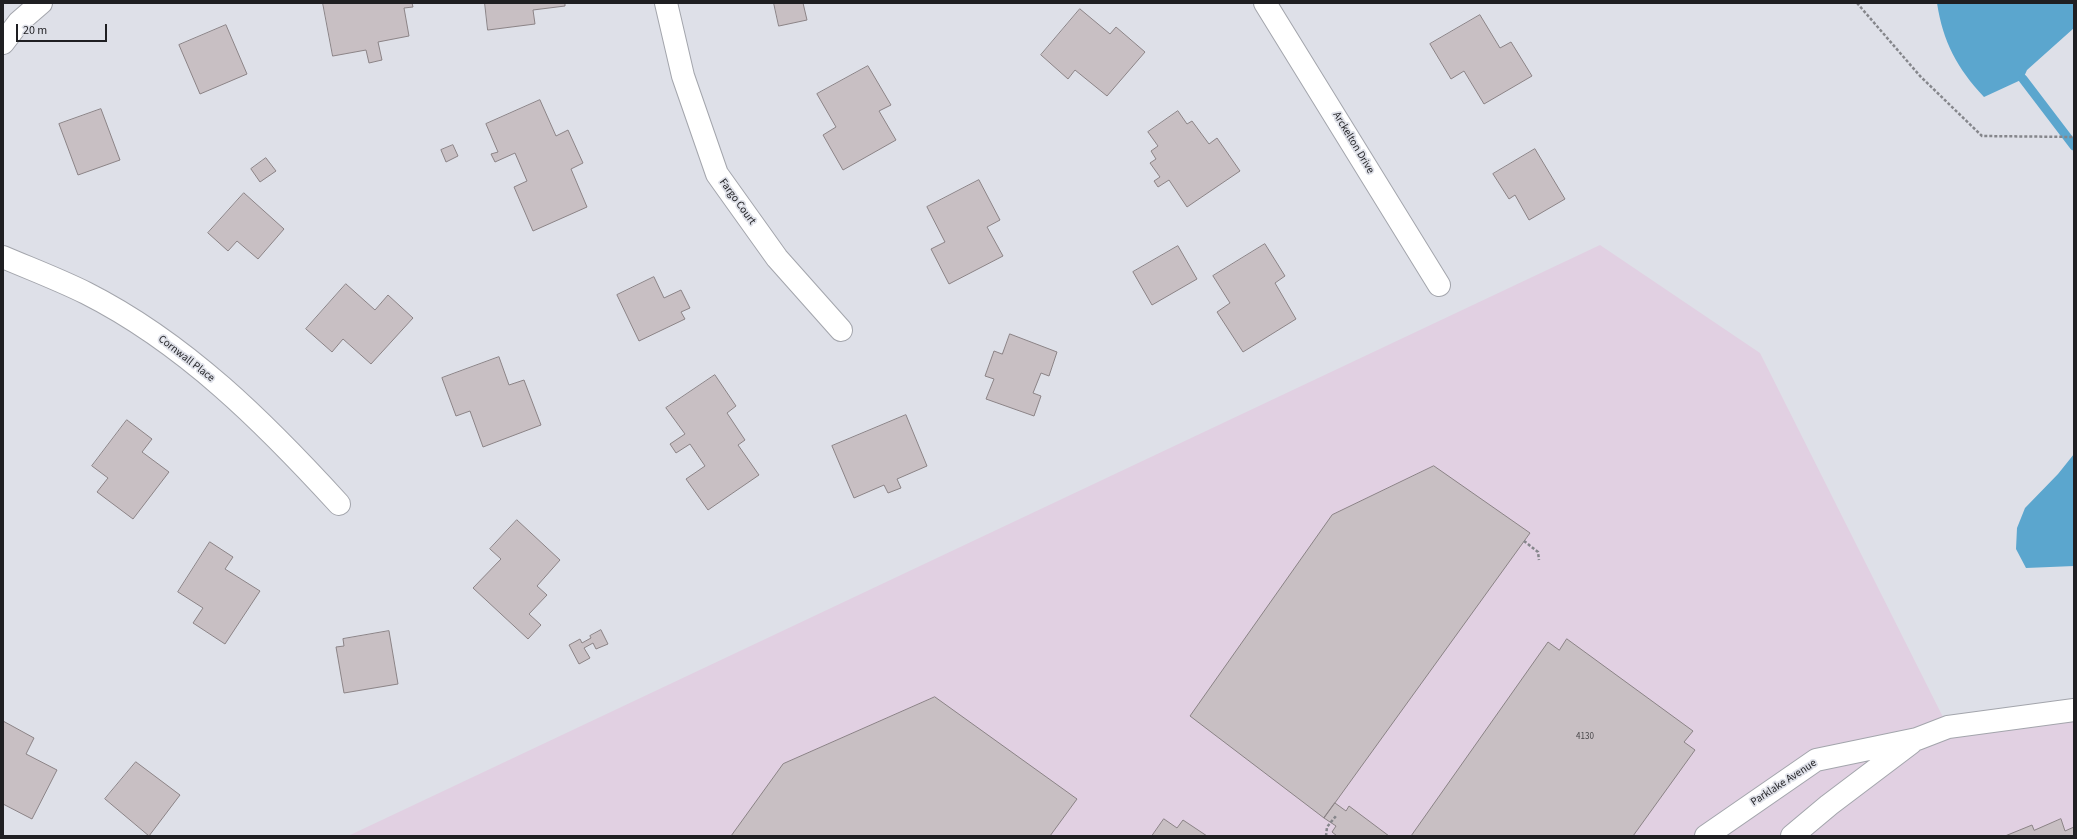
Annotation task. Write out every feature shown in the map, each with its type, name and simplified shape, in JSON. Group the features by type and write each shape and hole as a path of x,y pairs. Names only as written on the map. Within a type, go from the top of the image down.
{"street":[{"path":"3,43 19,22 41,3"},
{"name":"Fargo Court","path":"666,3 683,76 717,174 777,258 841,330"},
{"name":"Arckelton Drive","path":"1265,3 1439,285"},
{"name":"Cornwall Place","path":"3,257 87,293 159,337 233,396 287,447 339,504"},
{"name":"Parklake Avenue","path":"1706,836 1816,760 1917,739 1948,727 2074,710"},
{"name":"Parklake Avenue","path":"1792,836 1829,805 1917,739"}],"path":[{"path":"1857,3 1920,76 1982,136 2074,137"},
{"path":"1524,541 1538,552 1539,560"},
{"path":"1326,836 1327,827 1336,816"}],"shaded area":[{"path":"1600,245 1760,353 1948,727 2074,710 2074,836 348,836"}],"water":[{"path":"1937,3 2074,3 2074,28 2027,70 2023,79 1984,97 1966,76 1947,42"},
{"path":"2074,454 2074,566 2026,568 2016,549 2017,528 2025,508 2058,474"}],"building":[{"path":"323,3 412,3 413,7 404,8 409,36 378,42 382,60 369,63 366,50 333,56"},
{"path":"485,3 565,3 565,6 533,10 535,24 488,30"},
{"path":"774,3 803,3 807,20 779,26"},
{"path":"1080,9 1110,34 1116,27 1145,52 1107,96 1075,70 1068,79 1041,55"},
{"path":"1480,15 1500,48 1511,42 1532,76 1484,104 1464,71 1451,79 1430,44"},
{"path":"226,25 247,74 200,94 179,45"},
{"path":"868,66 891,105 879,111 896,140 843,170 823,135 836,127 817,94"},
{"path":"540,100 556,136 568,130 583,163 571,169 587,207 533,231 514,187 527,181 515,153 495,162 491,154 498,152 486,124"},
{"path":"101,109 120,160 78,175 59,124"},
{"path":"1178,111 1187,124 1192,121 1209,144 1217,138 1240,171 1187,207 1169,180 1158,187 1154,181 1160,177 1150,163 1156,159 1151,151 1158,146 1148,132"},
{"path":"453,145 458,156 446,162 441,150"},
{"path":"1535,149 1565,199 1529,220 1515,195 1509,199 1493,174"},
{"path":"266,158 276,171 260,182 251,169"},
{"path":"979,180 1000,220 987,227 1003,256 949,284 931,249 945,242 927,207"},
{"path":"244,193 284,229 258,259 237,241 228,251 208,233"},
{"path":"1265,244 1285,276 1275,283 1296,319 1243,352 1217,312 1230,303 1213,276"},
{"path":"1178,246 1197,279 1152,305 1133,272"},
{"path":"654,277 664,298 681,290 690,308 681,312 685,319 639,341 617,295"},
{"path":"346,284 375,310 388,295 413,318 371,364 343,339 332,352 306,329"},
{"path":"1010,334 1057,352 1049,376 1041,373 1033,393 1041,396 1034,416 986,399 994,379 985,376 994,351 1002,354"},
{"path":"499,357 509,385 524,380 541,425 483,447 470,411 456,416 442,378"},
{"path":"715,375 736,406 727,413 745,440 738,445 759,475 708,510 686,479 705,466 690,444 676,453 670,444 685,434 666,408"},
{"path":"906,415 927,466 897,479 901,488 888,493 884,485 854,498 832,446"},
{"path":"127,420 152,439 142,452 169,472 133,519 97,492 108,478 92,466"},
{"path":"1434,466 1530,533 1324,818 1190,716 1332,515"},
{"path":"517,520 560,560 537,586 547,595 529,614 541,625 528,639 473,588 501,559 490,549"},
{"path":"210,542 233,557 225,569 260,591 225,644 193,623 203,608 178,592"},
{"path":"601,630 608,644 596,649 593,643 584,648 590,658 579,664 569,645 580,639 582,643 591,638 590,636"},
{"path":"389,631 398,684 344,693 336,647 344,646 343,639"},
{"path":"1567,639 1693,731 1684,742 1695,750 1633,836 1411,836 1548,642 1559,650"},
{"path":"935,697 1077,799 1050,836 731,836 783,764"},
{"path":"3,721 34,738 26,754 57,770 32,819 3,804"},
{"path":"136,762 180,795 149,836 105,799"},
{"path":"1335,803 1346,811 1349,806 1389,836 1337,836 1332,832 1336,826 1324,818"},
{"path":"1164,819 1177,828 1183,820 1207,836 1152,836"},
{"path":"2061,819 2065,831 2074,827 2074,836 2005,836 2032,825 2034,830"}],"waterway":[{"path":"2023,79 2074,146"}]}
